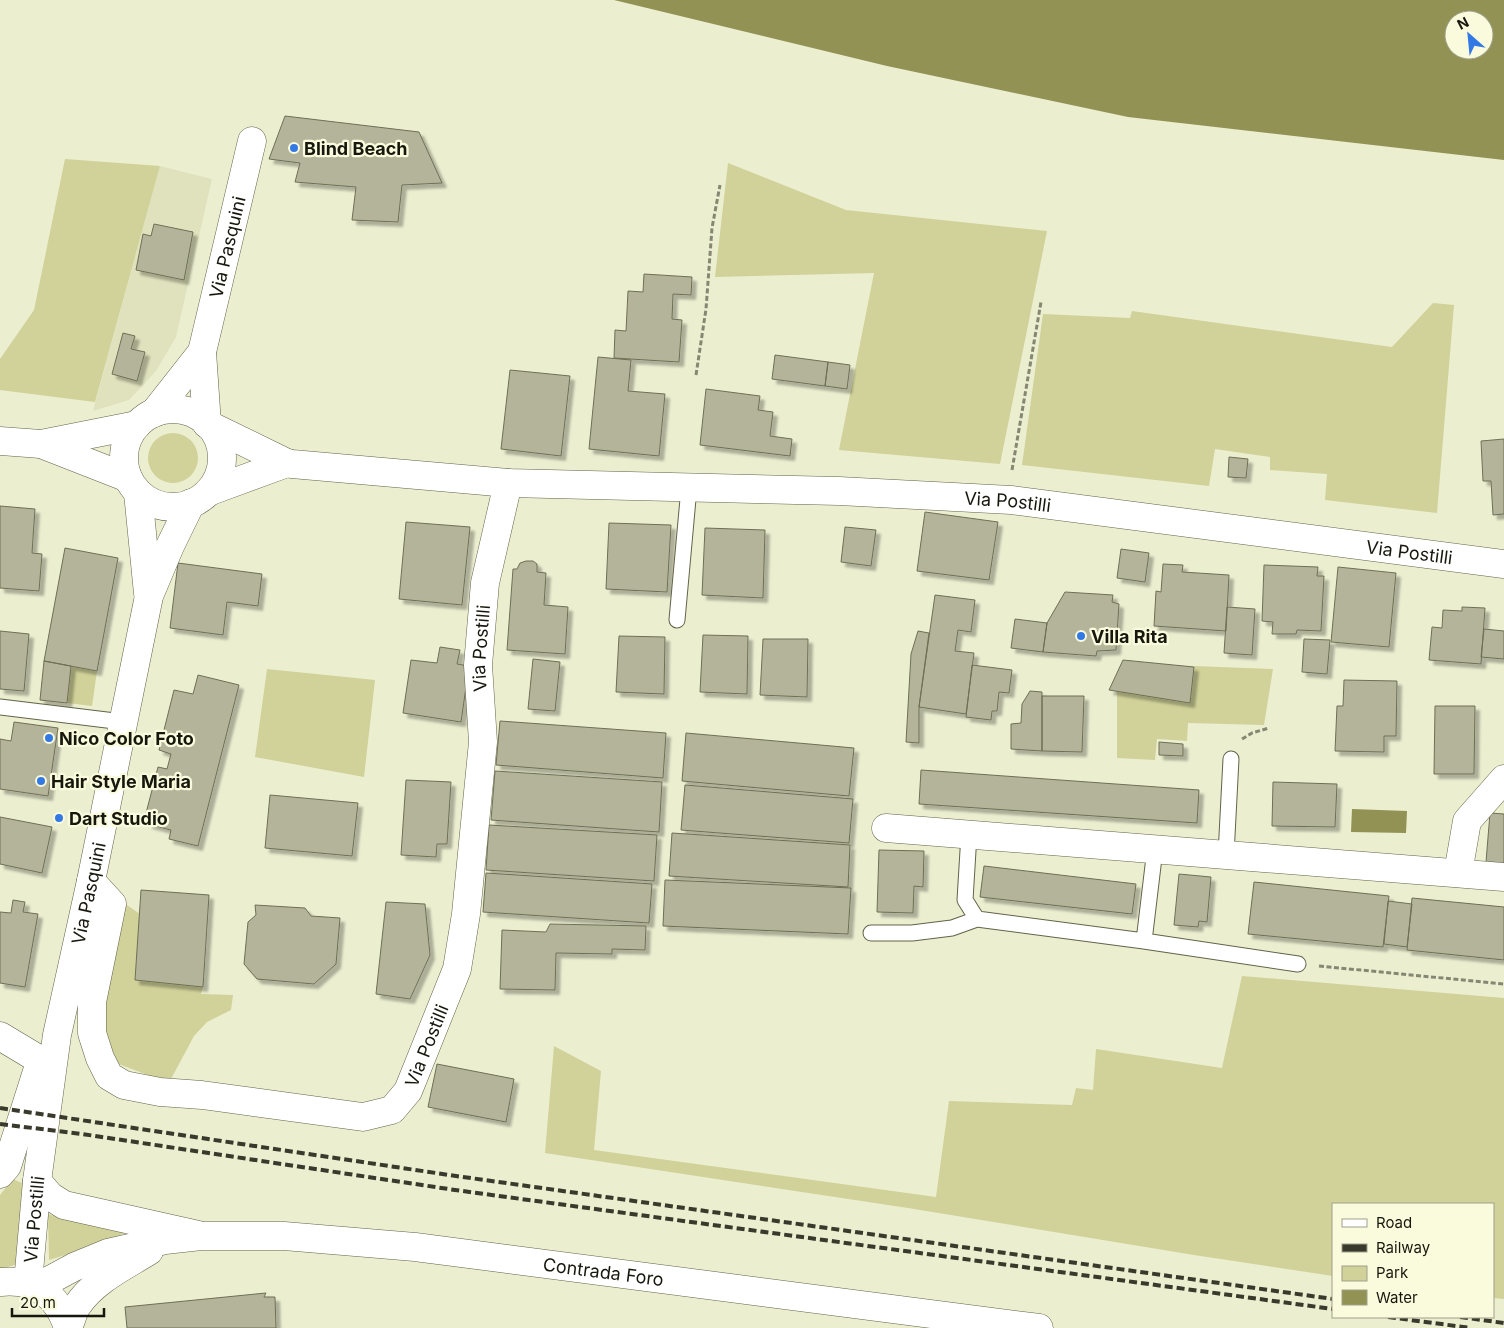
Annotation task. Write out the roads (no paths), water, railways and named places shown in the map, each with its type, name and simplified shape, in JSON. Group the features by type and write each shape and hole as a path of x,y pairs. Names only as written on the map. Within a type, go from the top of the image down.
{"street":[{"name":"Via Pasquini","path":"207,424 202,352 252,141"},
{"name":"Via Pasquini","path":"146,419 202,352"},
{"path":"0,440 41,444 133,485 149,501 163,506 177,507 200,498 217,479 221,464 221,450 216,436 207,424 196,415 182,410 168,410 146,419 41,444"},
{"path":"133,485 124,464 124,450 129,436 146,419"},
{"name":"Via Postilli","path":"207,424 287,463 508,483 838,491 1006,500 1504,564"},
{"name":"Via Postilli","path":"200,498 287,463"},
{"name":"Via Postilli","path":"90,881 112,904 92,1002 91,1016 92,1033 100,1058 109,1076 124,1085 160,1092 202,1095 363,1117 392,1110 408,1090 457,969 466,906 483,742 478,665 483,602 485,583 508,483"},
{"name":"Via Pasquini","path":"133,485 149,596"},
{"name":"Via Pasquini","path":"37,1181 56,1035 149,596 170,546 200,498"},
{"path":"1458,873 1467,821 1499,790"},
{"path":"886,828 1504,877"},
{"name":"Via Pasquini","path":"0,1174 7,1166 40,1060 56,1035"},
{"path":"0,1036 40,1060"},
{"name":"Via Postilli","path":"37,1181 50,1196 64,1205 201,1236"},
{"name":"Via Postilli","path":"32,1285 37,1181"},
{"name":"Contrada Foro","path":"32,1285 108,1253 165,1240 201,1236 284,1236 415,1248 1039,1328"},
{"name":"Contrada Foro","path":"68,1328 76,1306 96,1286 165,1240"},
{"path":"0,1282 13,1281 32,1285 54,1300 60,1308 68,1328"}],"lane":[{"path":"677,620 689,488"},
{"path":"0,707 123,722"},
{"path":"1226,855 1231,760"},
{"path":"969,834 965,900 977,919"},
{"path":"1144,941 1155,849"},
{"path":"870,933 912,933 952,928 977,919 1298,964"}],"water":[{"path":"614,0 1504,0 1504,160 1128,117 887,66"},
{"path":"1352,809 1407,811 1406,833 1351,832"}],"railway":[{"path":"0,1108 456,1176 1332,1299"},
{"path":"0,1124 82,1134 455,1190 1332,1309"},
{"path":"1396,1318 1471,1328"},
{"path":"1467,1318 1504,1323"}],"place":[{"name":"Blind Beach","path":"294,148"},
{"name":"Villa Rita","path":"1081,636"},
{"name":"Nico Color Foto","path":"49,738"},
{"name":"Hair Style Maria","path":"41,781"},
{"name":"Dart Studio","path":"59,818"}]}
